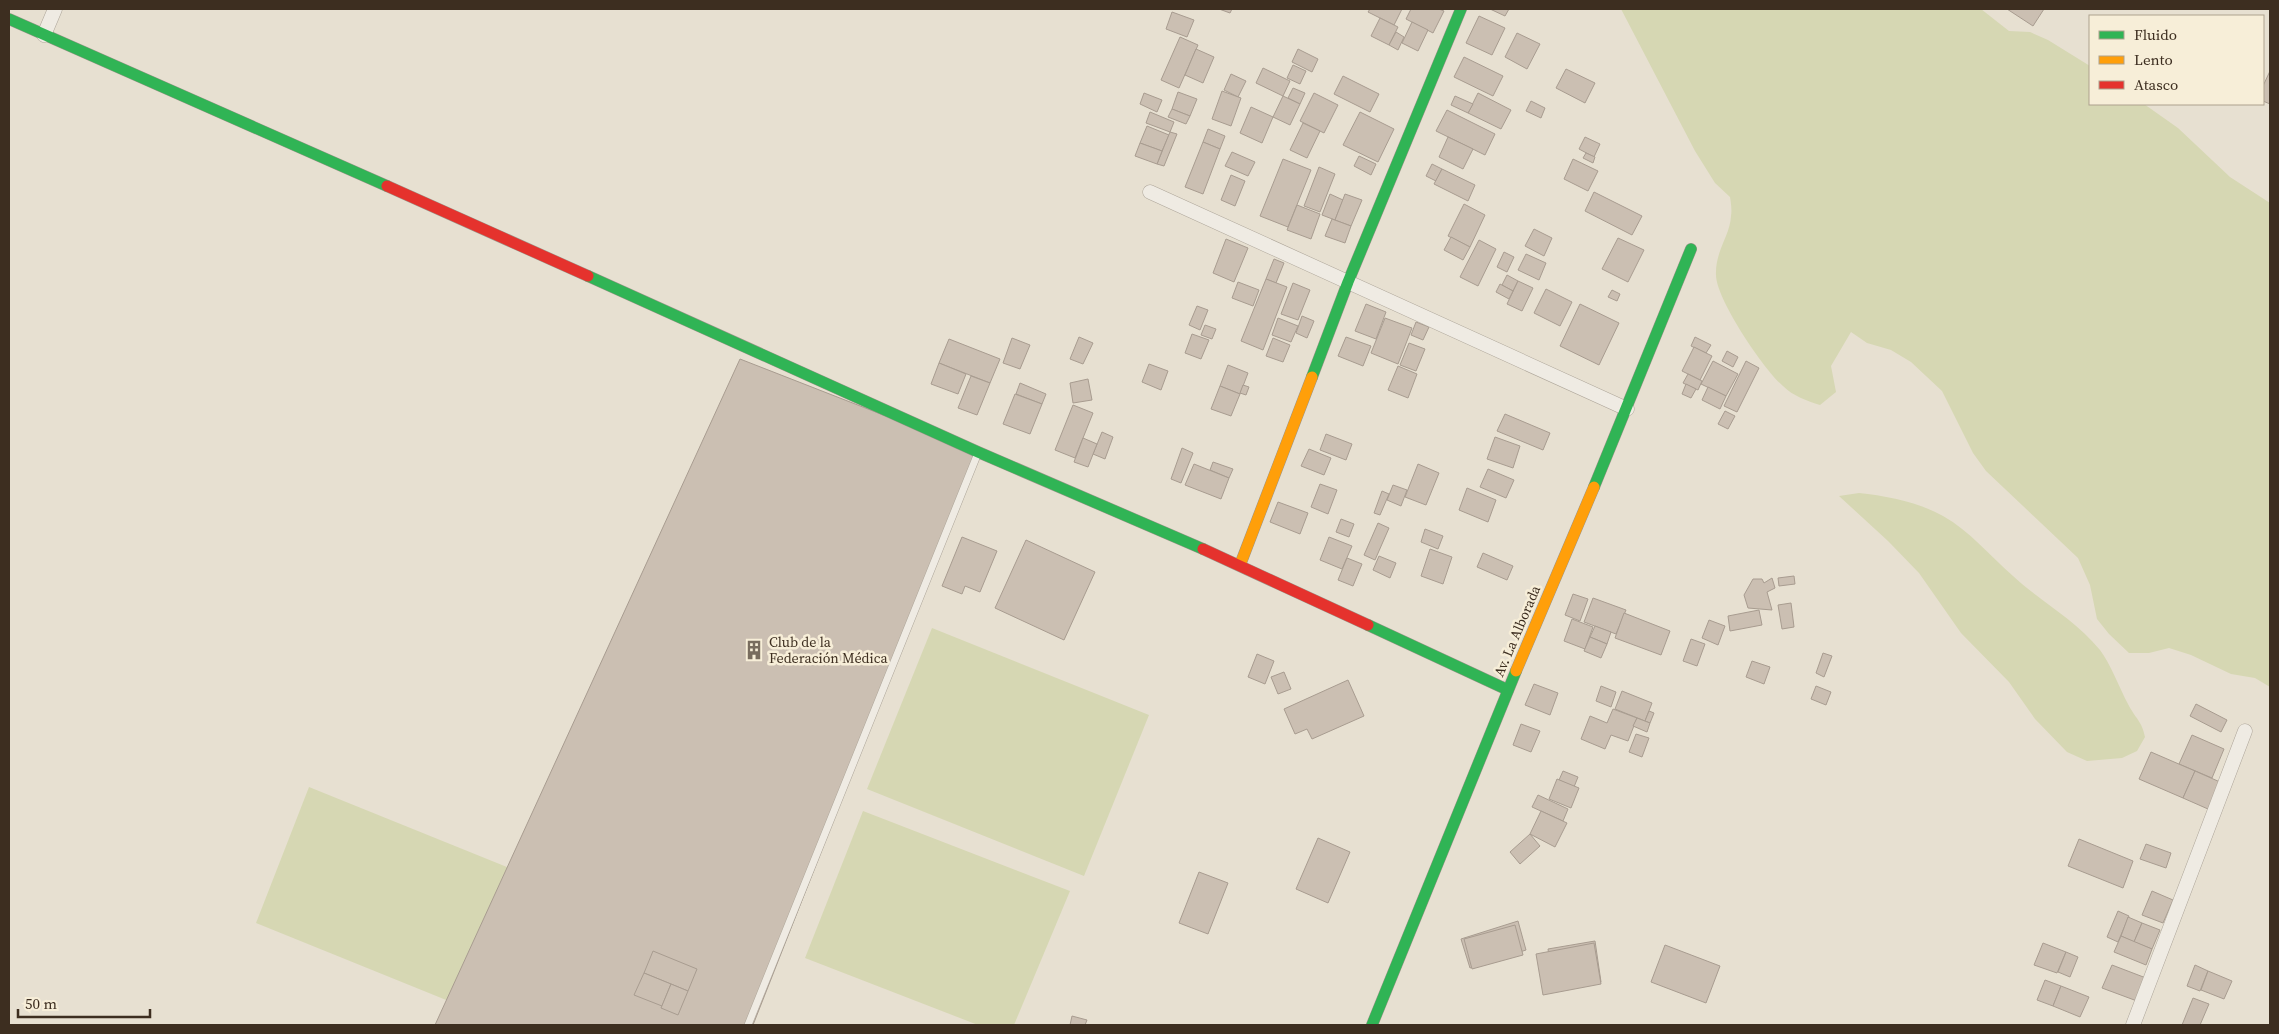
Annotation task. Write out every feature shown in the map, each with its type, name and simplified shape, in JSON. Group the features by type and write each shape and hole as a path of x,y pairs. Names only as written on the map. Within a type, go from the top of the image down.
{"street":[{"path":"44,34 55,9"},
{"path":"1240,565 1348,282 1461,9"},
{"path":"9,19 594,278 978,452 1240,565 1508,690"},
{"path":"1150,192 1627,409"},
{"name":"Av. La Alborada","path":"1372,1025 1508,690 1627,409 1691,248"},
{"path":"2133,1025 2246,731"}],"lane":[{"path":"748,1025 978,452"}],"green space":[{"path":"1621,9 1981,9 2009,31 2030,32 2048,40 2089,65 2089,105 2145,105 2178,128 2230,177 2270,203 2270,687 2255,678 2231,674 2191,655 2169,648 2149,653 2129,653 2109,634 2097,619 2090,585 2078,558 1986,471 1973,453 1942,391 1911,362 1891,350 1867,343 1851,332 1831,366 1836,392 1820,405 1805,400 1787,390 1753,350 1732,316 1718,286 1716,266 1730,223 1730,197 1715,183 1695,151"},
{"path":"1859,493 1902,500 1933,511 1953,522 2024,585 2080,629 2104,655 2128,704 2142,727 2145,737 2137,751 2122,758 2087,761 2067,752 2035,719 2009,682 1961,633 1919,573 1888,541 1839,496"},
{"path":"932,628 1149,715 1084,876 867,789"},
{"path":"309,787 519,872 461,1006 256,923"},
{"path":"863,811 1070,891 1014,1025 978,1025 805,958"}],"building":[{"path":"1219,9 1232,9 1230,13"},
{"path":"1370,9 1402,9 1394,25 1368,12"},
{"path":"1411,9 1439,9 1444,11 1433,33 1406,19"},
{"path":"1490,9 1509,9 1505,16"},
{"path":"2007,9 2044,9 2033,26"},
{"path":"1172,12 1194,20 1187,37 1166,29"},
{"path":"1479,16 1505,28 1492,55 1466,43"},
{"path":"1380,18 1398,27 1389,45 1371,36"},
{"path":"1412,22 1428,30 1418,51 1402,43"},
{"path":"1396,32 1404,37 1398,50 1389,45"},
{"path":"1517,33 1540,44 1527,69 1505,57"},
{"path":"1180,37 1198,45 1179,88 1161,80"},
{"path":"1196,49 1214,57 1203,83 1185,75"},
{"path":"1298,49 1318,59 1312,72 1292,62"},
{"path":"1464,57 1503,76 1493,96 1454,77"},
{"path":"1293,65 1306,71 1300,84 1287,78"},
{"path":"1263,68 1290,81 1283,96 1256,83"},
{"path":"1566,69 1595,83 1585,103 1556,88"},
{"path":"2270,71 2270,104 2264,101 2264,84"},
{"path":"1231,74 1246,81 1238,97 1224,90"},
{"path":"1343,76 1379,94 1370,112 1334,94"},
{"path":"1293,88 1305,93 1300,104 1288,98"},
{"path":"1222,91 1241,98 1231,126 1212,119"},
{"path":"1178,92 1197,99 1190,116 1172,109"},
{"path":"1144,93 1162,100 1157,112 1140,104"},
{"path":"1314,93 1338,105 1324,133 1300,121"},
{"path":"1478,93 1511,110 1501,129 1468,113"},
{"path":"1283,96 1300,104 1290,125 1273,117"},
{"path":"1455,96 1473,104 1468,113 1451,105"},
{"path":"1531,101 1545,108 1541,118 1526,111"},
{"path":"1251,107 1273,117 1262,143 1240,133"},
{"path":"1172,109 1190,116 1186,124 1168,117"},
{"path":"1447,110 1495,134 1485,155 1436,131"},
{"path":"1150,112 1174,122 1170,132 1146,123"},
{"path":"1360,112 1394,129 1378,162 1343,145"},
{"path":"1303,123 1320,131 1307,158 1290,150"},
{"path":"1147,126 1169,135 1162,151 1140,143"},
{"path":"1208,129 1225,136 1220,149 1203,142"},
{"path":"1170,132 1177,134 1164,166 1157,164"},
{"path":"1448,137 1473,149 1463,169 1439,157"},
{"path":"1585,137 1600,144 1594,157 1579,149"},
{"path":"1203,142 1220,149 1203,194 1185,187"},
{"path":"1140,143 1162,151 1157,164 1135,156"},
{"path":"1232,152 1255,162 1248,176 1225,166"},
{"path":"1586,153 1595,157 1593,163 1583,158"},
{"path":"1359,156 1376,164 1371,175 1354,166"},
{"path":"1283,159 1311,170 1288,227 1260,216"},
{"path":"1573,159 1598,171 1588,191 1564,179"},
{"path":"1432,164 1442,169 1436,181 1426,176"},
{"path":"1319,167 1335,174 1320,212 1304,206"},
{"path":"1442,169 1475,185 1468,201 1434,184"},
{"path":"1231,175 1245,181 1235,206 1221,200"},
{"path":"1594,192 1642,216 1632,235 1585,211"},
{"path":"1330,194 1343,200 1335,220 1322,215"},
{"path":"1345,194 1362,200 1351,226 1335,220"},
{"path":"1464,204 1485,215 1470,247 1448,236"},
{"path":"1297,205 1320,214 1311,239 1287,230"},
{"path":"1332,219 1351,226 1345,243 1325,236"},
{"path":"1534,229 1552,238 1544,256 1525,246"},
{"path":"1451,237 1470,247 1463,260 1444,250"},
{"path":"1618,238 1644,250 1628,282 1602,269"},
{"path":"1226,239 1248,248 1234,282 1213,273"},
{"path":"1479,240 1496,249 1478,286 1460,277"},
{"path":"1504,252 1514,257 1507,272 1497,267"},
{"path":"1526,254 1546,263 1539,280 1518,270"},
{"path":"1274,259 1284,263 1276,283 1266,279"},
{"path":"1507,275 1518,281 1513,291 1502,285"},
{"path":"1266,279 1287,287 1263,350 1241,341"},
{"path":"1518,281 1533,288 1522,311 1507,304"},
{"path":"1238,282 1259,290 1253,306 1232,298"},
{"path":"1293,283 1310,290 1298,320 1281,314"},
{"path":"1500,284 1513,291 1509,299 1496,292"},
{"path":"1546,289 1572,302 1560,326 1534,313"},
{"path":"1612,290 1620,294 1617,301 1608,297"},
{"path":"1366,304 1386,312 1376,339 1355,331"},
{"path":"1580,304 1619,323 1599,365 1560,346"},
{"path":"1197,306 1208,310 1200,330 1189,325"},
{"path":"1302,316 1314,321 1307,338 1296,333"},
{"path":"1278,318 1298,326 1291,342 1272,335"},
{"path":"1385,318 1412,328 1398,364 1371,353"},
{"path":"1416,322 1429,327 1423,340 1411,335"},
{"path":"1205,325 1216,329 1212,339 1201,335"},
{"path":"1192,334 1209,340 1201,359 1185,353"},
{"path":"1079,337 1093,343 1083,364 1070,359"},
{"path":"1346,337 1371,346 1363,366 1338,356"},
{"path":"1695,337 1711,345 1706,353 1691,346"},
{"path":"1012,338 1030,345 1020,369 1003,363"},
{"path":"1273,338 1290,345 1283,362 1266,356"},
{"path":"949,339 1000,359 990,383 939,363"},
{"path":"1409,343 1425,349 1416,371 1400,365"},
{"path":"1694,347 1712,356 1700,380 1682,371"},
{"path":"1727,351 1738,357 1733,367 1722,361"},
{"name":"Club de la Federación Médica","path":"740,359 978,452 753,1025 435,1025"},
{"path":"1713,361 1738,374 1726,396 1701,384"},
{"path":"1746,361 1759,368 1737,412 1724,406"},
{"path":"939,363 966,374 958,394 931,384"},
{"path":"1149,364 1168,371 1161,390 1142,382"},
{"path":"1228,365 1248,373 1240,394 1220,386"},
{"path":"1398,366 1417,374 1408,398 1388,390"},
{"path":"1688,374 1702,381 1698,390 1683,383"},
{"path":"971,376 990,383 977,415 958,408"},
{"path":"1088,379 1092,400 1073,403 1070,383"},
{"path":"1020,383 1046,394 1042,404 1016,394"},
{"path":"1686,384 1696,389 1691,398 1682,394"},
{"path":"1243,385 1249,387 1246,395 1240,393"},
{"path":"1220,386 1240,394 1231,416 1211,409"},
{"path":"1708,387 1726,396 1720,409 1702,400"},
{"path":"1015,394 1042,404 1030,434 1003,424"},
{"path":"1073,405 1093,413 1075,458 1055,450"},
{"path":"1725,411 1735,416 1728,429 1718,424"},
{"path":"1505,414 1550,433 1543,450 1497,431"},
{"path":"1102,432 1113,437 1105,459 1093,454"},
{"path":"1326,434 1352,444 1346,460 1320,450"},
{"path":"1495,437 1520,446 1513,468 1487,459"},
{"path":"1083,438 1097,444 1088,467 1074,462"},
{"path":"1182,448 1193,453 1181,483 1171,479"},
{"path":"1309,449 1331,458 1324,475 1301,466"},
{"path":"1213,462 1233,469 1229,478 1210,470"},
{"path":"1194,464 1229,478 1221,499 1185,485"},
{"path":"1418,464 1439,473 1426,505 1405,497"},
{"path":"1488,469 1514,480 1506,498 1480,487"},
{"path":"1320,484 1337,490 1328,514 1311,507"},
{"path":"1393,485 1407,490 1401,506 1387,500"},
{"path":"1467,488 1496,500 1488,522 1459,510"},
{"path":"1382,491 1389,494 1380,515 1374,513"},
{"path":"1278,502 1308,513 1300,534 1270,522"},
{"path":"1341,519 1354,524 1349,537 1336,532"},
{"path":"1378,523 1389,528 1375,560 1364,555"},
{"path":"1425,529 1443,536 1438,549 1421,542"},
{"path":"962,537 997,551 980,592 965,586 962,594 942,586"},
{"path":"1329,537 1352,546 1342,569 1320,560"},
{"path":"1026,540 1095,572 1064,640 995,608"},
{"path":"1430,549 1452,557 1443,584 1421,576"},
{"path":"1483,553 1513,566 1507,580 1477,567"},
{"path":"1379,556 1396,563 1390,578 1373,570"},
{"path":"1347,558 1362,564 1353,586 1338,580"},
{"path":"1794,576 1795,584 1779,586 1778,578"},
{"path":"1772,578 1775,588 1767,592 1772,610 1748,608 1744,595 1753,579 1762,579 1764,583"},
{"path":"1573,594 1588,599 1580,621 1565,615"},
{"path":"1593,598 1626,610 1616,634 1584,622"},
{"path":"1791,603 1794,627 1782,629 1778,605"},
{"path":"1759,610 1762,625 1730,631 1728,616"},
{"path":"1624,613 1670,631 1661,655 1615,638"},
{"path":"1572,619 1593,627 1585,649 1564,641"},
{"path":"1709,620 1725,626 1718,645 1702,638"},
{"path":"1595,626 1611,632 1607,644 1590,637"},
{"path":"1590,637 1607,644 1601,658 1584,651"},
{"path":"1691,639 1705,644 1697,666 1683,661"},
{"path":"1823,653 1832,656 1824,677 1816,673"},
{"path":"1257,654 1274,661 1265,684 1248,677"},
{"path":"1752,661 1770,667 1764,684 1746,677"},
{"path":"1284,672 1291,689 1278,694 1271,677"},
{"path":"1348,680 1364,716 1312,739 1307,729 1295,734 1284,709"},
{"path":"1534,684 1558,693 1550,715 1525,705"},
{"path":"1601,686 1616,692 1611,707 1596,701"},
{"path":"1816,686 1831,692 1826,705 1811,699"},
{"path":"1622,691 1652,703 1645,721 1615,709"},
{"path":"2196,704 2227,720 2221,732 2190,716"},
{"path":"1613,709 1637,718 1628,741 1611,735 1605,749 1581,739 1590,716 1607,723"},
{"path":"1649,711 1654,713 1650,723 1645,721"},
{"path":"1637,718 1650,723 1647,732 1633,726"},
{"path":"1521,724 1540,731 1531,752 1513,745"},
{"path":"1636,734 1649,738 1642,757 1629,752"},
{"path":"2192,735 2224,749 2212,778 2179,764"},
{"path":"2151,752 2195,771 2183,798 2139,779"},
{"path":"1563,771 1578,777 1574,787 1559,780"},
{"path":"2195,771 2220,782 2208,809 2183,798"},
{"path":"1557,779 1579,788 1571,808 1549,799"},
{"path":"1538,795 1568,809 1563,821 1532,807"},
{"path":"1541,811 1567,823 1555,847 1530,834"},
{"path":"1530,834 1540,846 1520,864 1510,852"},
{"path":"1318,838 1350,852 1328,903 1296,889"},
{"path":"2079,839 2133,861 2123,888 2068,866"},
{"path":"2146,844 2171,853 2166,868 2140,859"},
{"path":"1199,872 1228,883 1208,934 1179,923"},
{"path":"2152,891 2173,900 2163,923 2142,915"},
{"path":"2118,911 2129,916 2118,942 2107,937"},
{"path":"2128,917 2142,923 2134,942 2121,936"},
{"path":"1518,921 1526,950 1470,968 1461,939"},
{"path":"2142,923 2160,930 2152,949 2134,942"},
{"path":"1515,925 1523,955 1472,969 1464,939"},
{"path":"2121,936 2152,949 2146,965 2114,952"},
{"path":"1595,941 1601,982 1554,989 1548,949"},
{"path":"1594,943 1601,984 1543,995 1536,954"},
{"path":"2043,943 2066,952 2057,973 2034,965"},
{"path":"1665,945 1720,966 1706,1003 1651,982"},
{"path":"653,951 697,969 688,991 644,973"},
{"path":"2066,952 2078,957 2070,977 2058,972"},
{"path":"2112,965 2146,978 2137,1001 2102,988"},
{"path":"2195,965 2208,971 2200,991 2187,986"},
{"path":"2208,971 2232,981 2224,999 2201,990"},
{"path":"644,973 671,984 662,1006 634,995"},
{"path":"2045,980 2061,986 2053,1006 2037,1000"},
{"path":"671,984 688,991 678,1015 661,1008"},
{"path":"2061,986 2089,997 2080,1017 2053,1006"},
{"path":"2193,998 2209,1004 2200,1025 2182,1025"},
{"path":"1072,1016 1087,1020 1085,1025 1070,1025"}],"traffic: fast":[{"path":"1312,377 1348,282 1461,9"},
{"path":"9,19 387,186"},
{"path":"1594,487 1691,249"},
{"path":"588,276 978,452 1203,549"},
{"path":"1368,625 1508,690"},
{"path":"1372,1025 1516,671"}],"traffic: slow":[{"path":"1240,565 1312,377"},
{"path":"1516,671 1594,487"}],"traffic: jam":[{"path":"387,186 588,276"},
{"path":"1203,549 1368,625"}],"place":[{"name":"Club de la Federación Médica","path":"754,650"}]}
